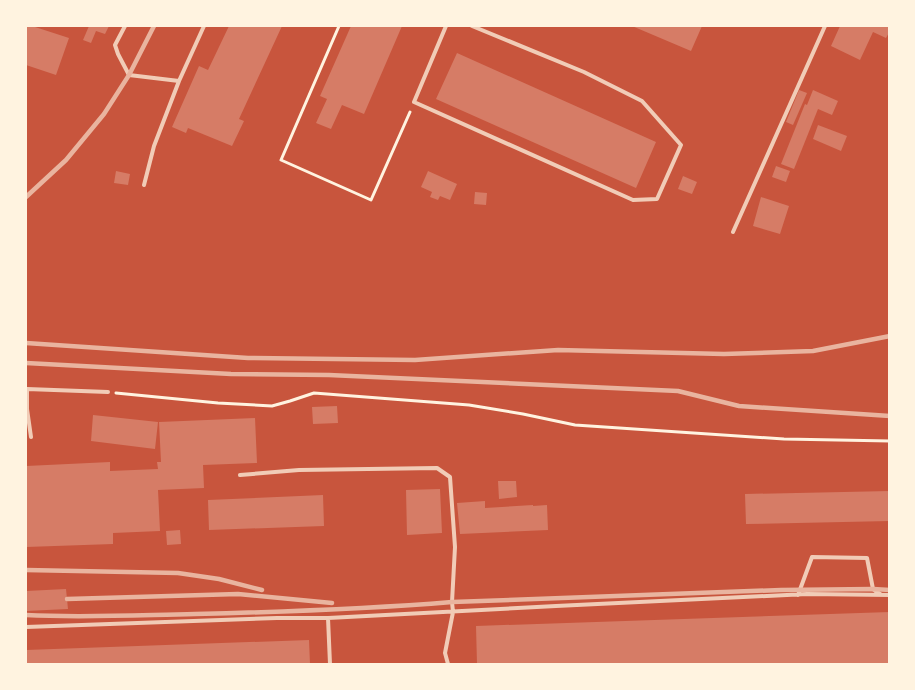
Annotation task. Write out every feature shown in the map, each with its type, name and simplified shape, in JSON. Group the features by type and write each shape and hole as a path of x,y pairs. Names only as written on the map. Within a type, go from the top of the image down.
{"lane":[{"path":"125,26 115,45 129,75 179,81"},
{"path":"144,185 154,146 179,81 204,26"},
{"path":"446,26 414,102 633,200 657,199 681,145 642,100 584,72 472,26"},
{"path":"732,232 825,26"},
{"path":"31,437 26,389 108,392"},
{"path":"240,475 299,470 437,468 450,477 455,547 453,612 445,653 448,664"},
{"path":"798,595 812,557 867,558 873,589 880,594"},
{"path":"26,627 328,618 798,595 890,595"},
{"path":"328,618 330,664"}],"path":[{"path":"339,26 281,160 371,200 414,102"},
{"path":"108,392 272,406 314,393 469,405 575,425 784,439 890,441"}],"building":[{"path":"26,26 69,38 56,75 26,65"},
{"path":"89,26 109,26 105,34 96,31 91,43 83,40"},
{"path":"229,26 282,26 239,119 244,121 232,146 188,128 186,133 172,127 199,66 208,70"},
{"path":"351,26 402,26 364,114 342,105 331,129 316,123 327,99 320,96"},
{"path":"632,26 702,26 691,51"},
{"path":"840,26 890,26 890,31 886,38 873,32 860,60 831,46"},
{"path":"457,53 656,142 636,188 436,99"},
{"path":"799,90 807,93 793,125 786,122"},
{"path":"813,90 838,101 832,115 818,109 794,169 781,164"},
{"path":"818,125 847,136 841,151 813,139"},
{"path":"776,166 790,171 786,182 772,177"},
{"path":"116,171 130,174 128,185 114,183"},
{"path":"428,171 457,184 450,200 440,196 438,200 430,197 432,192 421,187"},
{"path":"683,176 697,182 692,194 678,189"},
{"path":"475,192 487,193 486,205 474,204"},
{"path":"761,197 789,206 780,234 753,226"},
{"path":"337,406 338,423 313,424 312,407"},
{"path":"93,415 158,422 155,449 91,441"},
{"path":"255,418 257,463 203,465 204,488 158,490 160,531 113,533 113,544 26,547 26,466 110,462 110,471 158,469 157,462 161,462 159,422"},
{"path":"498,481 516,481 517,497 499,499"},
{"path":"440,489 442,533 407,535 406,490"},
{"path":"890,491 890,521 746,524 745,494"},
{"path":"323,495 324,526 209,530 208,500"},
{"path":"485,501 485,508 547,505 548,530 460,534 457,503"},
{"path":"180,530 181,544 167,545 166,531"},
{"path":"66,589 68,609 26,611 26,591"},
{"path":"890,612 890,664 477,664 476,626"},
{"path":"309,640 310,664 26,664 26,650"}],"railway":[{"path":"26,197 66,160 104,114 129,75 154,26"},
{"path":"26,343 248,358 415,360 558,350 724,354 813,351 890,336"},
{"path":"26,363 231,374 329,375 678,391 739,406 890,416"},
{"path":"26,570 178,573 219,579 262,590"},
{"path":"26,615 89,616 259,612 452,602 781,590 890,590"},
{"path":"67,599 238,594 332,603"}]}
